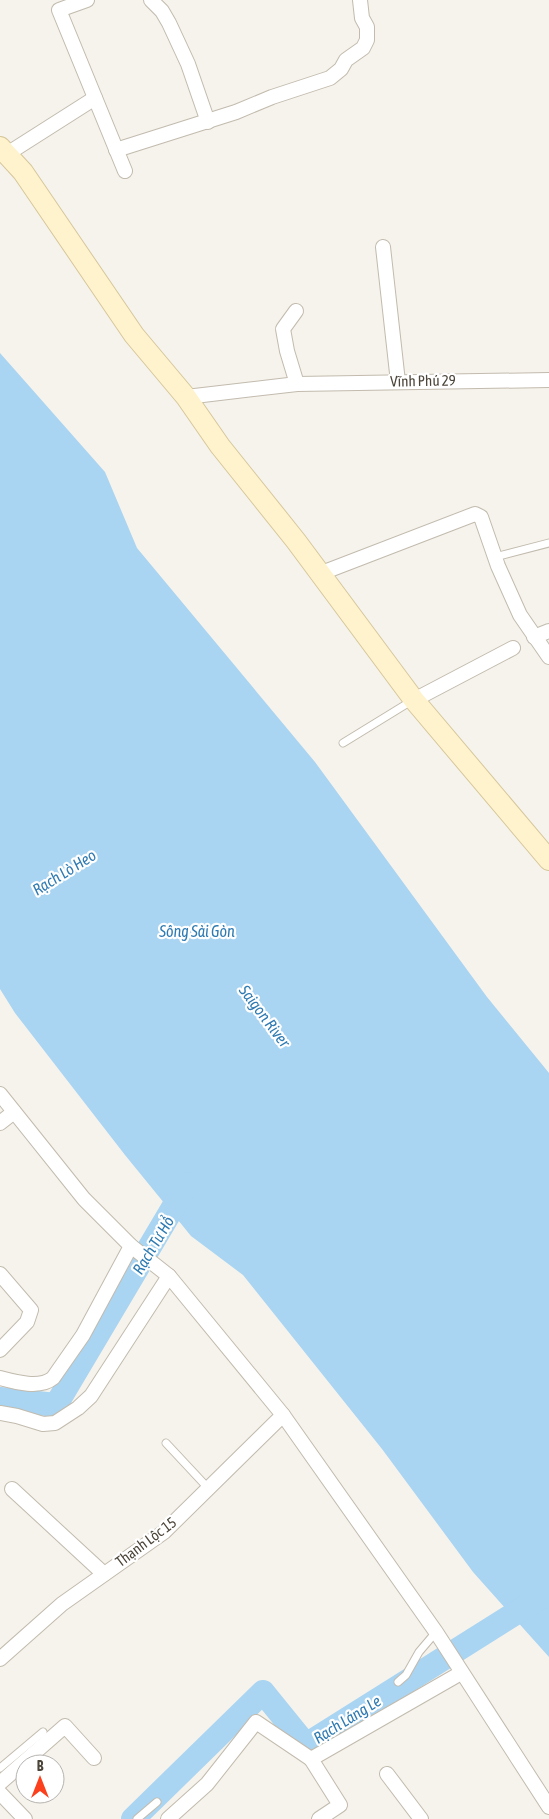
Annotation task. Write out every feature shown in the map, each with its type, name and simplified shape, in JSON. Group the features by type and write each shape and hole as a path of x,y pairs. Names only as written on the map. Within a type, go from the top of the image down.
{"street":[{"path":"87,0 59,10 125,171"},
{"path":"151,0 162,11 169,22 188,64 208,122"},
{"path":"116,150 208,122 272,96 330,78 342,69 346,60 363,48 368,40 368,27 362,18 360,0"},
{"path":"95,98 3,151 23,172 134,335 189,402 220,446 296,541 414,700 546,849"},
{"path":"383,247 398,382"},
{"path":"296,311 283,329 287,351 297,384"},
{"name":"Vĩnh Phú 29","path":"189,402 297,384 549,380"},
{"path":"319,574 475,514 481,517 495,558 520,615 549,656"},
{"path":"534,637 549,631"},
{"path":"414,700 513,648"},
{"path":"0,1094 84,1199 134,1248 165,1273 283,1415 436,1632 549,1807"},
{"path":"0,1123 14,1112"},
{"path":"0,1378 39,1383 48,1382 54,1378 83,1335 134,1248"},
{"path":"0,1413 42,1424 54,1423 78,1408 91,1396 165,1273"},
{"path":"0,1274 31,1310 27,1322 0,1350"},
{"name":"Thạnh Lộc 15","path":"1,1656 62,1604 164,1532 283,1415"},
{"path":"12,1489 104,1574"},
{"path":"311,1759 459,1669"},
{"path":"168,1819 207,1784 256,1722 311,1759 340,1805 319,1819"},
{"path":"0,1783 65,1726 94,1758"},
{"path":"387,1774 421,1819"},
{"path":"0,1793 25,1819"}],"lane":[{"path":"495,558 549,543"},
{"path":"343,743 414,700"},
{"path":"166,1443 208,1488"},
{"path":"398,1682 406,1675 419,1652 436,1632"},
{"path":"0,1768 42,1732"},
{"path":"137,1819 156,1802"}],"water":[{"name":"Sông Sài Gòn","path":"0,353 105,472 137,548 315,762 487,997 549,1073 549,1657 473,1572 382,1449 243,1275 191,1236 125,1155 15,1013 0,989"}],"waterway":[{"name":"Rạch Tư Hổ","path":"0,1399 56,1405 187,1184"},
{"name":"Rạch Láng Le","path":"133,1819 263,1692 306,1745 549,1592"}],"water label":[{"name":"Rạch Lò Heo","path":"64,872"},
{"name":"Saigon River","path":"265,1016"}]}
